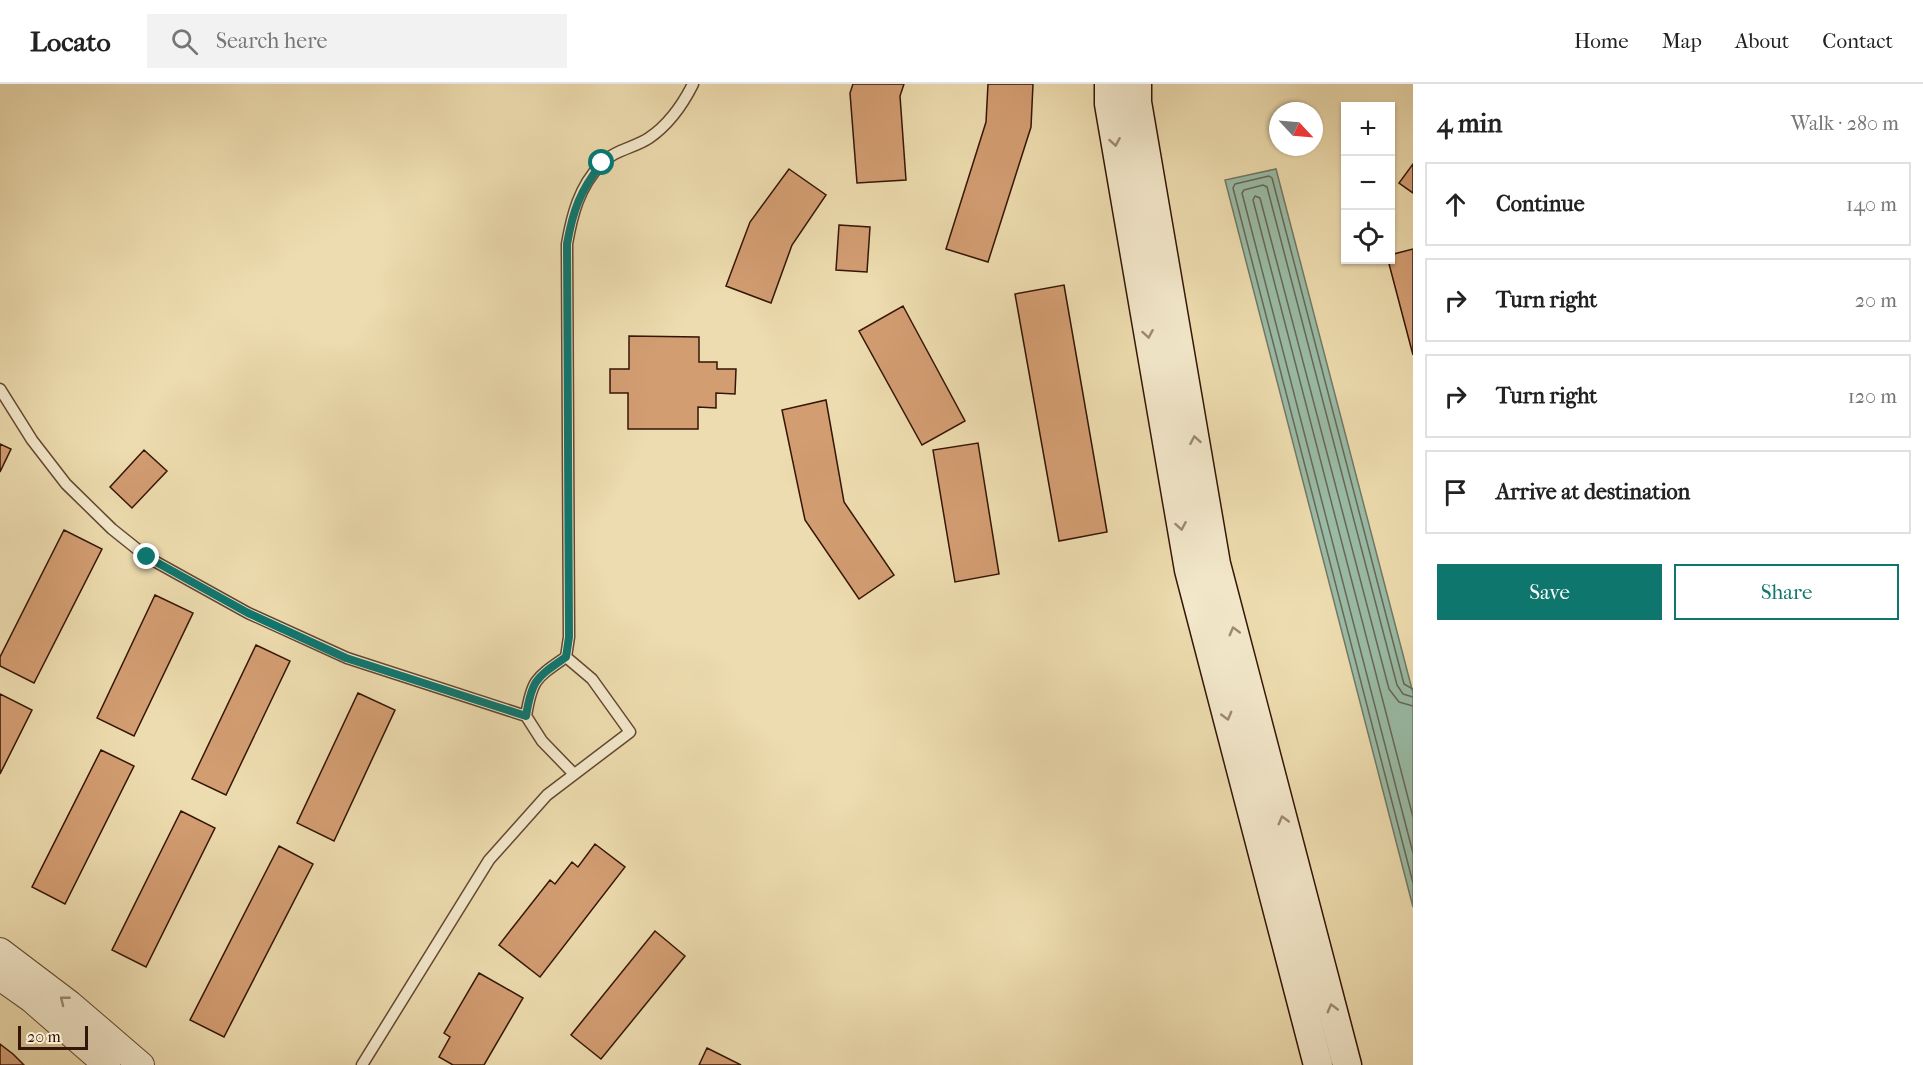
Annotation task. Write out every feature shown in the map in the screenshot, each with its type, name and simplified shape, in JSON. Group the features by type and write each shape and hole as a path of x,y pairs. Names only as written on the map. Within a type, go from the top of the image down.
{"main road":[{"path":"1109,84 1109,104 1189,570 1318,1065"},
{"path":"1137,84 1137,102 1216,564 1347,1065"}],"street":[{"path":"0,951 70,1004 141,1065"},
{"path":"0,976 31,999 107,1065"}],"lane":[{"path":"526,716 531,687 566,657 569,637 567,244 573,210 586,184 602,163 649,138 670,119 693,84"},
{"path":"0,389 32,440 66,484 112,529 147,557 248,613 346,658 526,716 542,741 573,773"},
{"path":"362,1065 489,860 547,795 573,773 630,732 592,680 566,657"}],"water":[{"path":"1276,169 1413,693 1413,907 1225,180"}],"building":[{"path":"853,84 904,84 900,96 906,180 857,183 850,93"},
{"path":"988,84 1033,84 1031,127 988,262 946,249 986,122"},
{"path":"1413,164 1413,193 1399,183"},
{"path":"789,169 826,195 792,245 771,303 726,286 750,222"},
{"path":"839,225 870,227 867,272 836,270"},
{"path":"1413,249 1413,355 1389,264 1395,264 1395,254"},
{"path":"1064,285 1107,532 1059,541 1015,294"},
{"path":"903,306 965,421 922,445 859,331"},
{"path":"629,336 699,337 699,362 717,362 717,369 736,369 735,394 716,393 716,408 698,407 698,429 628,429 628,393 610,393 610,369 629,369"},
{"path":"826,400 844,502 894,575 859,599 805,520 782,410"},
{"path":"978,443 999,574 955,582 933,450"},
{"path":"0,444 11,449 0,472"},
{"path":"144,450 167,471 132,508 110,487"},
{"path":"64,530 102,549 34,683 0,666 0,657"},
{"path":"155,595 193,613 134,736 97,718"},
{"path":"256,645 290,661 226,795 192,779"},
{"path":"358,693 395,710 334,841 297,823"},
{"path":"0,694 32,710 0,774"},
{"path":"101,750 134,766 65,904 32,887"},
{"path":"181,811 215,828 146,967 112,950"},
{"path":"595,844 625,867 540,977 499,945 550,880 555,884 572,862 578,867"},
{"path":"279,846 313,864 224,1037 190,1020"},
{"path":"655,931 685,956 601,1059 571,1035"},
{"path":"479,973 523,998 484,1065 453,1065 439,1057 450,1037 444,1033"},
{"path":"0,1044 13,1054 24,1065 0,1065"},
{"path":"707,1048 741,1065 699,1065"}],"route":[{"path":"147,557 248,613 346,658 526,716 531,687 566,657 569,637 567,244 573,210 586,184 602,163"}]}
